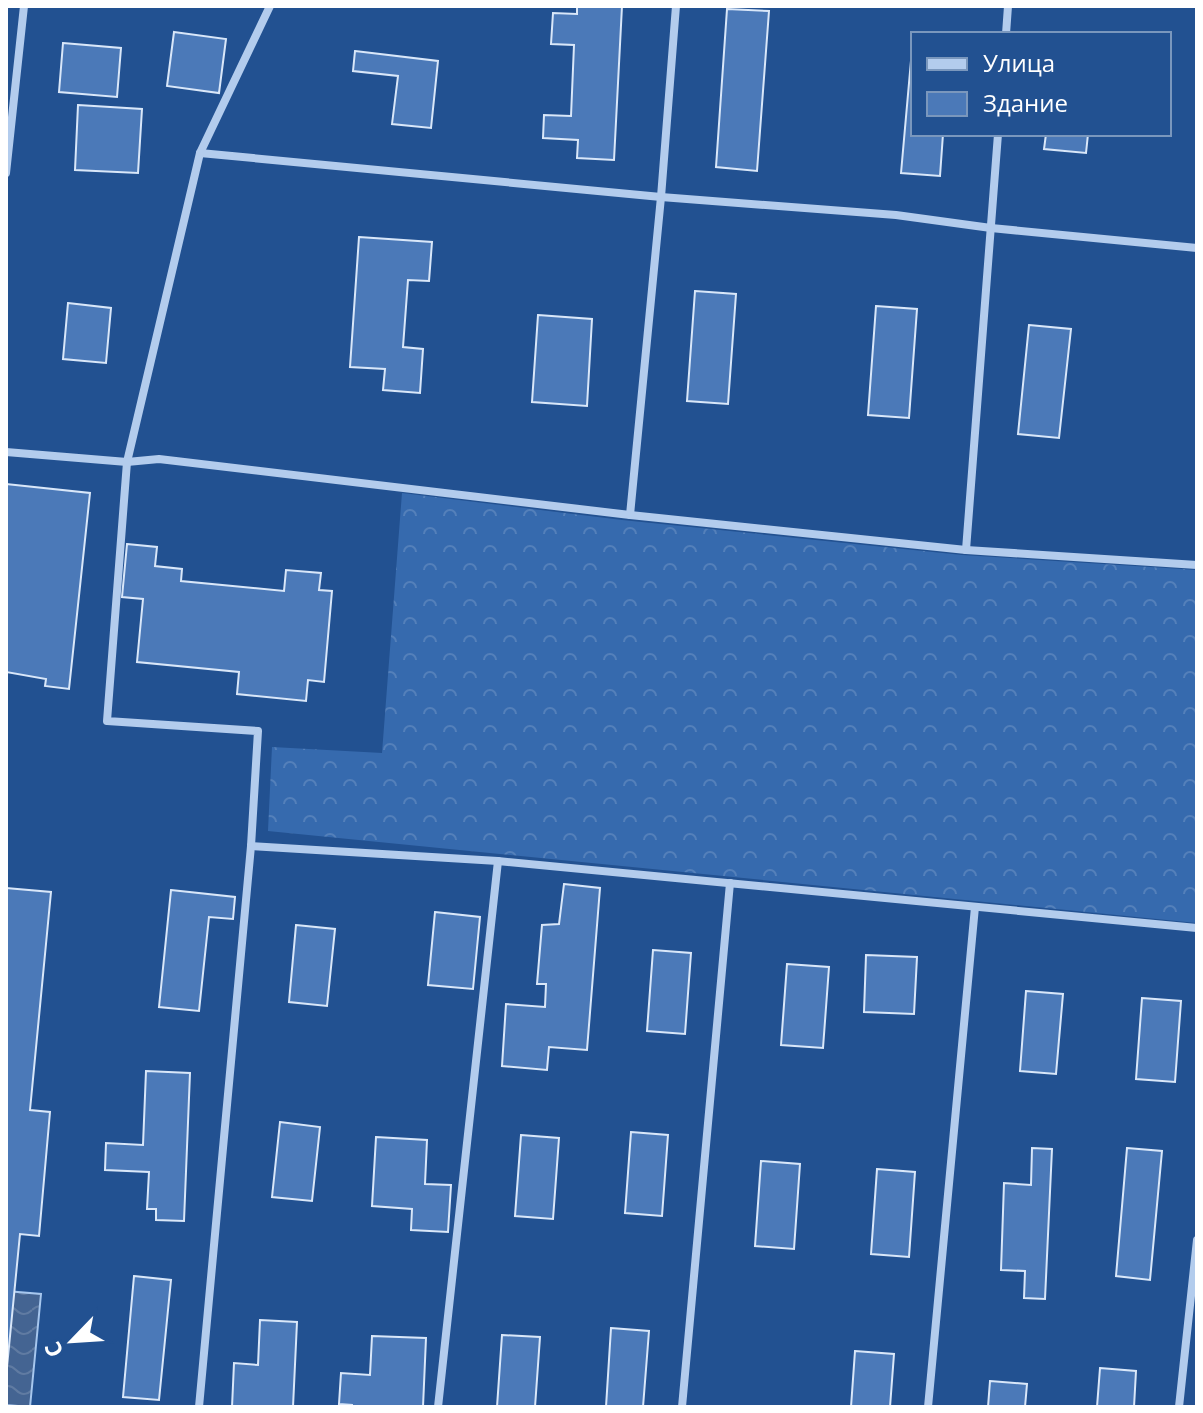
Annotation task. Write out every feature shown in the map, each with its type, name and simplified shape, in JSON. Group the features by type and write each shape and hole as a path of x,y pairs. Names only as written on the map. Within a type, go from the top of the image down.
{"street":[{"path":"6,173 24,6"},
{"path":"199,1407 251,846 258,731 107,721 127,462 200,153 270,6"},
{"path":"630,515 676,6"},
{"path":"1006,32 1008,6"},
{"path":"966,550 998,136"},
{"path":"200,153 661,197 896,215 991,228 1197,248"},
{"path":"6,452 127,462 159,459 630,515 966,550 1197,565"},
{"path":"251,846 498,861 1197,928"},
{"path":"438,1407 498,861"},
{"path":"682,1407 730,883"},
{"path":"928,1407 975,907"},
{"path":"1179,1407 1197,1240"}],"green space":[{"path":"402,493 622,520 962,555 1197,570 1197,923 268,831 272,747 382,753"}],"water":[{"path":"6,1291 41,1294 30,1407 6,1405"}],"building":[{"path":"577,6 622,6 614,160 577,158 578,140 543,138 544,115 571,116 574,45 551,44 553,13 577,14"},
{"path":"727,9 769,11 757,171 716,167"},
{"path":"174,32 226,39 219,93 167,86"},
{"path":"63,43 121,48 117,97 59,92"},
{"path":"355,51 438,61 431,128 392,124 398,76 353,71"},
{"path":"911,60 911,136 943,136 940,176 901,173"},
{"path":"78,105 142,109 138,173 75,170"},
{"path":"1046,136 1088,136 1086,153 1044,149"},
{"path":"359,237 432,242 429,281 408,280 403,347 423,349 420,393 383,390 385,369 350,367"},
{"path":"695,291 736,294 728,404 687,401"},
{"path":"68,303 111,308 106,363 63,359"},
{"path":"876,306 917,309 909,418 868,415"},
{"path":"538,315 592,319 587,406 532,402"},
{"path":"1029,325 1071,329 1059,438 1018,434"},
{"path":"6,484 90,493 69,689 45,686 46,679 6,672"},
{"path":"127,544 157,547 155,566 182,569 181,581 284,591 286,570 321,573 319,590 332,591 324,682 308,680 306,701 237,694 239,672 137,662 143,599 122,597"},
{"path":"564,884 600,888 587,1050 549,1047 547,1070 502,1066 506,1004 545,1007 546,984 537,984 542,925 559,924"},
{"path":"6,888 51,892 30,1110 50,1112 39,1236 20,1234 6,1377"},
{"path":"171,890 235,897 233,919 209,917 199,1011 159,1007"},
{"path":"435,912 480,917 473,989 428,985"},
{"path":"296,925 335,929 327,1006 289,1002"},
{"path":"653,950 691,953 685,1034 647,1031"},
{"path":"866,955 917,957 914,1014 864,1012"},
{"path":"787,964 829,967 823,1048 781,1045"},
{"path":"1026,991 1063,994 1056,1074 1020,1071"},
{"path":"1142,998 1181,1001 1175,1082 1136,1079"},
{"path":"146,1071 190,1073 184,1221 156,1220 156,1209 147,1209 149,1172 105,1170 106,1143 143,1145"},
{"path":"280,1122 320,1127 312,1201 272,1197"},
{"path":"631,1132 668,1135 662,1216 625,1213"},
{"path":"521,1135 559,1138 553,1219 515,1216"},
{"path":"376,1137 427,1140 425,1184 451,1185 448,1232 411,1230 412,1209 372,1206"},
{"path":"1032,1148 1052,1149 1045,1299 1024,1298 1025,1271 1001,1270 1004,1183 1031,1185"},
{"path":"1127,1148 1162,1151 1150,1280 1116,1276"},
{"path":"761,1161 800,1164 794,1249 755,1246"},
{"path":"877,1169 915,1172 909,1257 871,1254"},
{"path":"134,1276 171,1280 159,1400 123,1397"},
{"path":"260,1320 297,1322 293,1407 232,1407 234,1363 258,1365"},
{"path":"611,1328 649,1331 643,1407 606,1407"},
{"path":"502,1335 540,1337 535,1407 497,1407"},
{"path":"372,1336 426,1338 423,1407 352,1407 339,1404 341,1373 370,1375"},
{"path":"855,1351 894,1354 890,1407 851,1407"},
{"path":"1100,1368 1136,1371 1134,1407 1097,1407"},
{"path":"990,1381 1027,1384 1025,1407 988,1407"}]}
